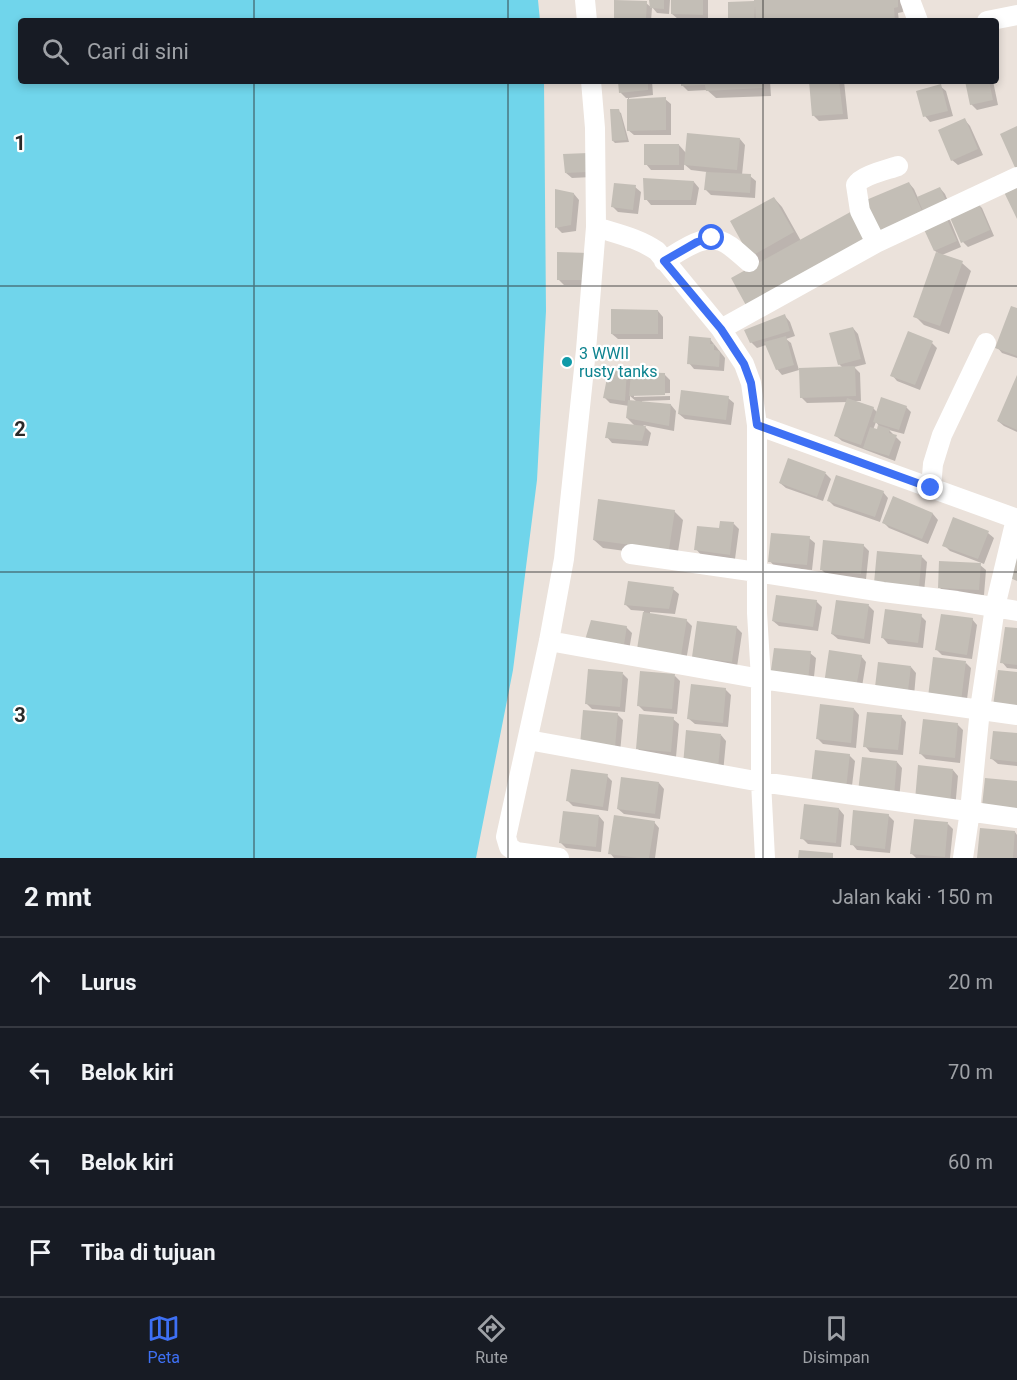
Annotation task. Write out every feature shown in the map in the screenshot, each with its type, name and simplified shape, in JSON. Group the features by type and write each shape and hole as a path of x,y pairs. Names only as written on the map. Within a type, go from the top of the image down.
{"street":[{"path":"585,0 586,18"},
{"path":"910,0 917,18"},
{"path":"999,19 1017,15"},
{"path":"559,858 516,852 510,847 506,837 549,641 564,559 586,350 596,227 595,128 591,84"},
{"path":"876,243 860,212 856,185 858,180 898,166"},
{"path":"721,329 876,243 1017,177"},
{"path":"596,227 635,238 657,251 721,329 744,364 751,383 757,425 757,613 761,679 761,782 765,858"},
{"path":"664,261 697,242 712,238 728,244 749,262"},
{"path":"931,488 933,464 942,435 986,343"},
{"path":"757,425 1016,519 995,607 980,709 963,858"},
{"path":"631,554 1017,611"},
{"path":"549,641 761,679 1017,715"},
{"path":"528,740 761,782 1017,818"}],"water":[{"path":"0,0 538,0 540,18 18,18 18,84 544,84 546,311 537,480 513,670 476,858 0,858"}],"building":[{"path":"614,0 647,1 646,18 614,18"},
{"path":"649,0 664,0 664,9 650,8"},
{"path":"671,0 703,0 703,15 671,14"},
{"path":"898,0 898,7 894,8 895,18 756,18 755,6 754,18 728,18 728,2"},
{"path":"618,84 648,84 648,90 619,93"},
{"path":"681,84 763,84 763,88 706,91 705,85 681,86"},
{"path":"809,84 839,84 843,114 812,116"},
{"path":"941,84 948,111 923,117 916,91"},
{"path":"966,84 990,84 993,100 970,105"},
{"path":"666,97 666,130 627,131 627,99"},
{"path":"610,109 619,109 627,140 612,141"},
{"path":"965,118 978,149 951,161 938,130"},
{"path":"1017,126 1017,172 1000,134"},
{"path":"687,133 740,138 737,170 684,165"},
{"path":"644,144 679,144 679,165 644,165"},
{"path":"588,153 587,172 565,173 563,154"},
{"path":"706,172 751,174 750,193 704,190"},
{"path":"643,178 694,181 691,200 644,200"},
{"path":"909,182 924,215 877,235 859,203"},
{"path":"614,183 636,185 633,210 611,207"},
{"path":"1017,183 1017,219 1003,190"},
{"path":"940,187 949,208 926,218 917,197"},
{"path":"555,189 574,193 571,225 555,228"},
{"path":"774,197 794,232 750,257 730,221"},
{"path":"977,200 990,230 961,243 948,213"},
{"path":"854,210 872,242 748,309 731,278"},
{"path":"944,213 957,241 934,251 921,223"},
{"path":"557,252 589,253 589,280 557,280"},
{"path":"936,252 963,261 940,326 913,317"},
{"path":"1011,306 1017,308 1017,356 995,348"},
{"path":"611,309 658,310 658,334 611,334"},
{"path":"785,314 790,331 750,343 744,330"},
{"path":"853,327 861,359 838,365 829,333"},
{"path":"908,331 933,341 915,385 890,376"},
{"path":"689,336 711,338 710,344 714,344 714,350 720,351 719,367 687,364"},
{"path":"786,336 794,365 776,370 764,342"},
{"path":"855,366 856,396 800,398 799,368"},
{"path":"609,368 627,371 625,401 603,398"},
{"path":"631,372 665,373 665,395 629,396"},
{"path":"1017,375 1017,430 997,421"},
{"path":"681,390 729,396 726,420 678,414"},
{"path":"881,397 907,406 899,430 873,422"},
{"path":"847,398 874,407 861,445 834,436"},
{"path":"628,400 671,404 669,426 626,418"},
{"path":"608,422 646,426 642,441 605,438"},
{"path":"878,425 890,429 889,433 897,435 889,456 863,448 870,427 877,429"},
{"path":"788,458 826,472 817,497 779,483"},
{"path":"836,475 884,491 875,517 827,501"},
{"path":"893,496 933,513 922,539 882,523"},
{"path":"598,499 675,510 669,550 593,540"},
{"path":"953,517 989,531 978,559 942,546"},
{"path":"720,521 734,522 730,555 694,550 697,526 719,528"},
{"path":"771,533 810,536 807,565 768,562"},
{"path":"823,540 864,544 861,574 820,570"},
{"path":"877,551 922,555 919,587 874,583"},
{"path":"1017,556 1017,581 1008,577"},
{"path":"939,561 981,563 979,590 938,588"},
{"path":"628,581 674,587 669,609 624,605"},
{"path":"776,595 817,600 813,627 772,621"},
{"path":"836,600 869,604 864,639 831,634"},
{"path":"885,609 922,614 918,643 881,638"},
{"path":"643,612 687,619 681,656 637,649"},
{"path":"941,614 973,618 967,655 935,650"},
{"path":"591,620 627,626 624,645 585,640"},
{"path":"697,621 737,626 732,662 692,657"},
{"path":"1005,627 1017,628 1017,665 1000,663"},
{"path":"774,648 811,651 808,681 770,677"},
{"path":"829,650 862,655 856,688 824,684"},
{"path":"933,657 966,661 961,702 928,697"},
{"path":"878,662 911,666 908,691 875,687"},
{"path":"588,669 623,672 620,707 585,704"},
{"path":"998,670 1017,672 1017,709 993,706"},
{"path":"640,671 675,674 672,709 637,706"},
{"path":"691,684 726,688 723,723 687,719"},
{"path":"820,704 854,708 851,743 816,739"},
{"path":"583,710 618,713 615,748 580,745"},
{"path":"867,712 902,715 898,750 863,747"},
{"path":"639,714 674,717 671,752 636,749"},
{"path":"923,719 958,723 955,758 919,754"},
{"path":"686,730 721,734 718,769 683,765"},
{"path":"993,731 1017,733 1017,762 990,759"},
{"path":"815,750 850,754 846,789 811,785"},
{"path":"862,757 897,761 894,796 858,792"},
{"path":"918,765 953,769 950,804 915,800"},
{"path":"571,769 608,774 603,807 566,801"},
{"path":"621,777 659,782 655,814 617,809"},
{"path":"985,778 1017,781 1017,810 982,806"},
{"path":"804,804 839,808 836,843 800,839"},
{"path":"853,810 889,814 885,849 850,845"},
{"path":"563,811 599,815 596,847 559,843"},
{"path":"614,815 655,821 649,858 608,854"},
{"path":"914,819 948,822 945,857 910,854"},
{"path":"980,828 1015,831 1013,858 977,858"},
{"path":"799,850 833,853 833,858 798,858"}],"place":[{"name":"3 WWII rusty tanks","path":"567,362"}],"route":[{"path":"712,238 697,242 664,261 721,329 744,364 751,383 757,425 931,488"}]}
